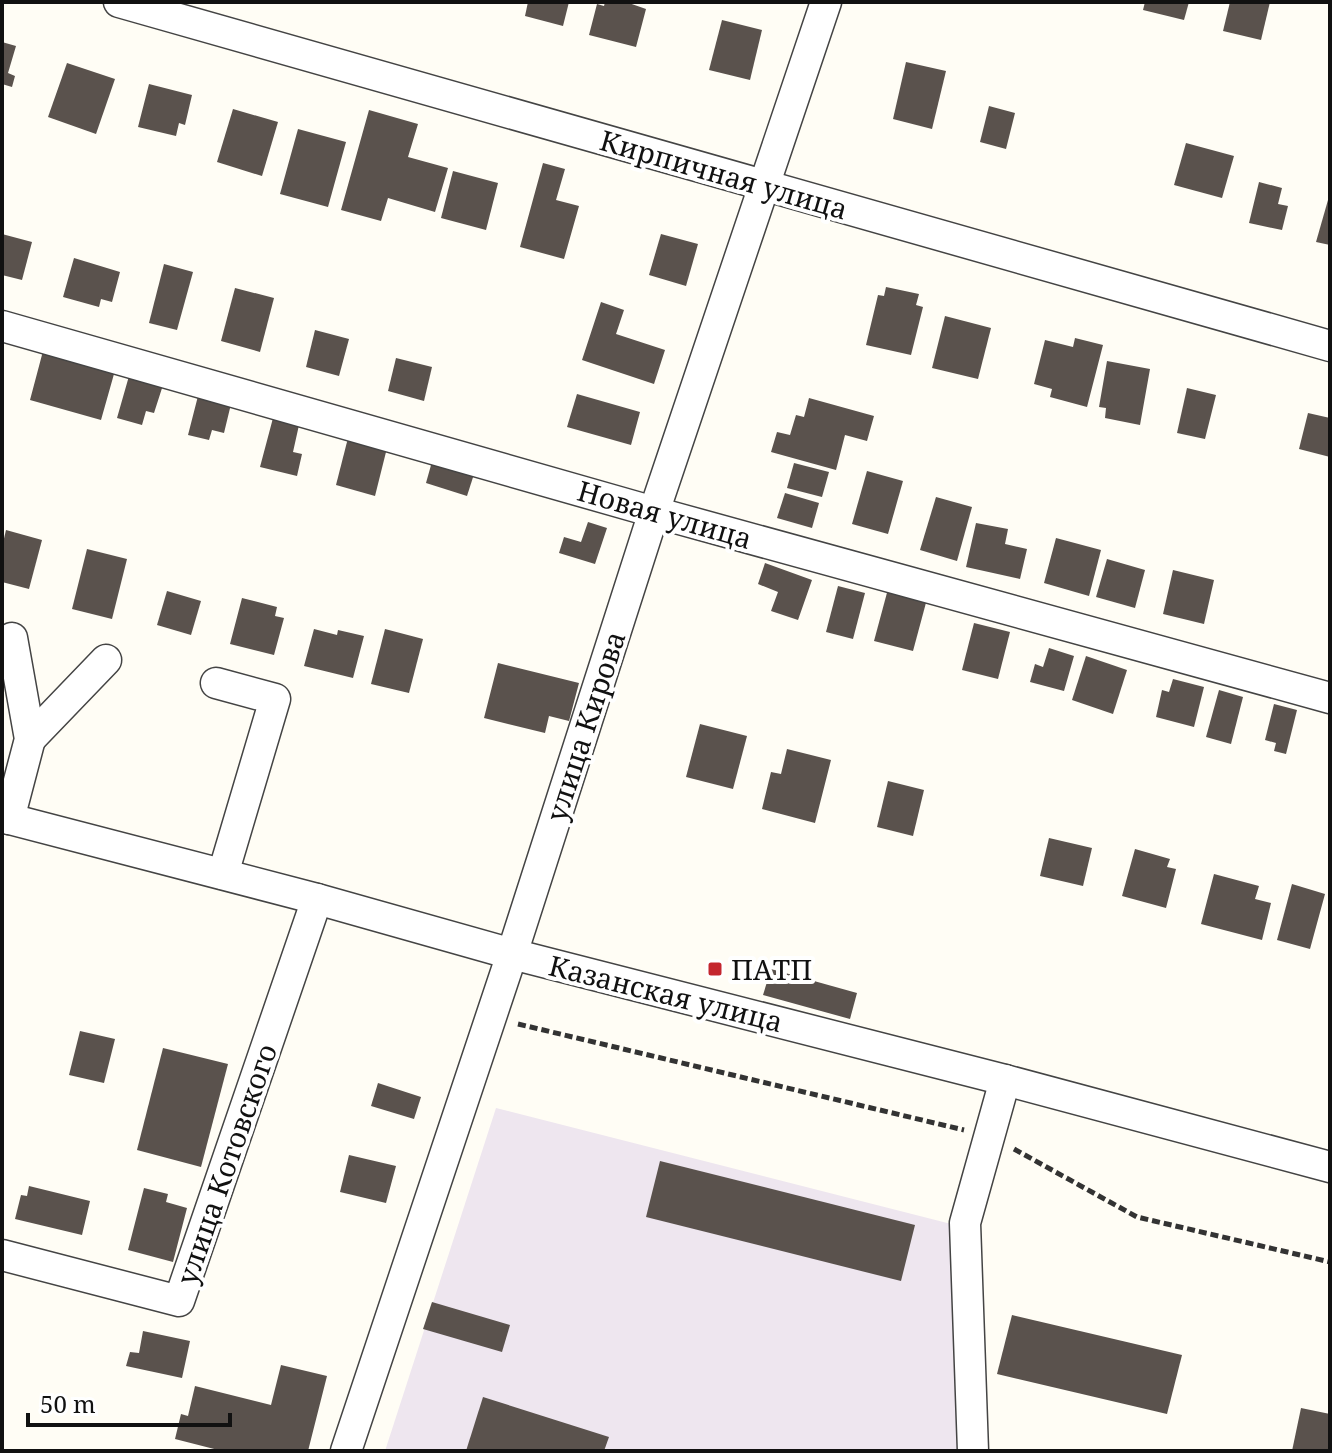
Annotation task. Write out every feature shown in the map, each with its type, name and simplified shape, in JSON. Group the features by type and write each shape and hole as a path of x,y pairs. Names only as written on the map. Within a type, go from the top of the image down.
{"street":[{"name":"Кирпичная улица","path":"119,2 1330,346"},
{"name":"улица Кирова","path":"346,1451 512,954 654,512 826,2"},
{"name":"Новая улица","path":"2,326 654,512 1330,698"},
{"path":"12,638 30,739"},
{"path":"6,818 30,739 106,660"},
{"path":"216,683 275,699 223,874"},
{"name":"Казанская улица","path":"6,818 317,899 512,954 1330,1167"},
{"name":"улица Котовского","path":"2,1255 179,1301 317,899"},
{"path":"973,1451 965,1223 1005,1080"}],"path":[{"path":"491,1018 990,1136 1137,1217 1330,1262"}],"shaded area":[{"path":"496,1108 959,1226 965,1451 385,1451"}],"building":[{"path":"528,2 569,2 563,26 525,16"},
{"path":"605,2 626,2 646,9 636,47 589,35 597,4 604,6"},
{"path":"1145,2 1189,2 1184,20 1143,10"},
{"path":"1230,2 1270,2 1261,40 1223,31"},
{"path":"722,20 762,30 750,80 709,70"},
{"path":"2,42 16,46 8,73 15,76 12,87 2,84"},
{"path":"906,62 946,71 932,129 893,119"},
{"path":"67,63 115,79 96,134 48,117"},
{"path":"149,84 192,95 185,125 179,123 176,136 138,127"},
{"path":"989,106 1015,113 1006,149 980,142"},
{"path":"233,109 278,122 262,176 217,162"},
{"path":"369,110 418,124 408,157 448,168 435,212 388,198 381,221 341,210"},
{"path":"298,129 346,142 328,207 280,194"},
{"path":"1186,143 1234,156 1222,198 1174,185"},
{"path":"543,163 565,169 556,200 579,206 564,259 520,247"},
{"path":"453,171 498,183 486,230 441,218"},
{"path":"1259,182 1282,188 1278,204 1288,206 1282,230 1249,223"},
{"path":"1330,193 1330,245 1316,242"},
{"path":"2,234 32,242 22,280 2,275"},
{"path":"661,234 698,244 686,286 649,275"},
{"path":"74,258 120,272 112,302 101,299 99,307 63,297"},
{"path":"164,264 193,272 177,330 149,323"},
{"path":"886,287 919,294 916,305 923,307 911,355 866,345 878,295 884,296"},
{"path":"235,288 274,298 260,352 221,341"},
{"path":"601,302 624,310 616,334 665,350 654,384 582,360"},
{"path":"945,316 991,328 978,379 932,368"},
{"path":"315,330 349,339 339,376 306,367"},
{"path":"1075,338 1103,345 1087,407 1050,397 1052,389 1034,384 1045,340 1073,347"},
{"path":"43,351 130,363 126,377 114,374 101,420 30,400"},
{"path":"396,358 432,367 424,401 388,391"},
{"path":"1107,361 1150,369 1140,425 1105,418 1106,408 1099,407"},
{"path":"129,376 163,385 154,413 146,411 142,425 117,418"},
{"path":"1187,388 1216,395 1205,439 1177,433"},
{"path":"577,394 640,412 631,445 567,427"},
{"path":"198,396 231,404 224,433 212,430 209,440 188,435"},
{"path":"809,398 874,416 867,441 845,435 836,470 771,452 777,432 790,435 796,415 804,417"},
{"path":"1308,413 1330,418 1330,457 1299,449"},
{"path":"273,418 299,425 293,452 302,454 297,476 260,467"},
{"path":"348,438 387,448 375,496 336,485"},
{"path":"433,458 475,471 467,496 426,483"},
{"path":"794,463 829,472 822,497 787,488"},
{"path":"867,471 903,481 888,534 852,524"},
{"path":"785,493 819,503 812,528 777,518"},
{"path":"936,497 972,507 957,561 920,550"},
{"path":"588,522 607,528 595,564 559,553 564,537 581,542"},
{"path":"976,523 1008,529 1005,544 1027,549 1020,579 966,567"},
{"path":"6,530 42,540 29,589 2,582 2,547"},
{"path":"1056,538 1101,550 1089,596 1044,583"},
{"path":"87,549 127,559 112,619 72,609"},
{"path":"1107,559 1145,570 1135,608 1096,597"},
{"path":"765,563 812,580 798,620 771,611 778,592 758,584"},
{"path":"1173,570 1214,580 1204,624 1163,614"},
{"path":"838,586 865,593 853,639 826,632"},
{"path":"888,589 927,599 913,651 874,641"},
{"path":"167,591 201,601 191,635 157,625"},
{"path":"242,598 277,607 275,616 284,618 274,655 230,644"},
{"path":"974,623 1010,632 998,679 962,670"},
{"path":"314,629 337,635 338,630 364,636 353,678 304,666"},
{"path":"385,629 423,639 409,693 371,684"},
{"path":"1049,648 1074,656 1064,691 1030,682 1035,664 1043,667"},
{"path":"1086,656 1127,670 1113,714 1072,700"},
{"path":"498,663 579,683 569,721 549,716 545,733 484,718"},
{"path":"1173,679 1204,687 1194,727 1156,717 1162,690 1169,692"},
{"path":"1219,690 1243,697 1231,744 1206,737"},
{"path":"1274,704 1297,710 1286,754 1274,751 1276,743 1265,740"},
{"path":"700,724 747,736 733,789 686,777"},
{"path":"787,749 831,760 815,823 762,809 771,772 781,774"},
{"path":"888,781 924,790 913,836 877,827"},
{"path":"1049,838 1092,848 1083,886 1040,876"},
{"path":"1135,849 1170,859 1167,867 1176,869 1166,908 1122,896"},
{"path":"1214,874 1259,886 1255,899 1271,903 1262,940 1201,924"},
{"path":"1292,884 1325,894 1310,949 1277,940"},
{"path":"771,969 857,993 850,1019 763,995"},
{"path":"80,1031 115,1039 104,1083 69,1075"},
{"path":"163,1048 228,1064 201,1167 137,1150"},
{"path":"378,1083 421,1097 414,1119 371,1106"},
{"path":"349,1155 396,1166 386,1203 340,1192"},
{"path":"660,1161 915,1225 901,1281 646,1217"},
{"path":"29,1186 90,1201 82,1235 15,1219 21,1195 27,1196"},
{"path":"144,1188 168,1194 166,1202 187,1208 173,1262 128,1250"},
{"path":"432,1302 510,1325 502,1352 423,1329"},
{"path":"1012,1315 1182,1355 1167,1414 997,1374"},
{"path":"143,1331 190,1341 182,1378 126,1366 130,1352 139,1353"},
{"path":"281,1365 327,1376 308,1451 222,1451 175,1439 181,1414 188,1416 195,1386 271,1405"},
{"path":"483,1397 609,1437 604,1451 466,1451"},
{"path":"1301,1408 1330,1414 1330,1451 1292,1451"}],"place":[{"name":"ПАТП","path":"715,969"}]}
